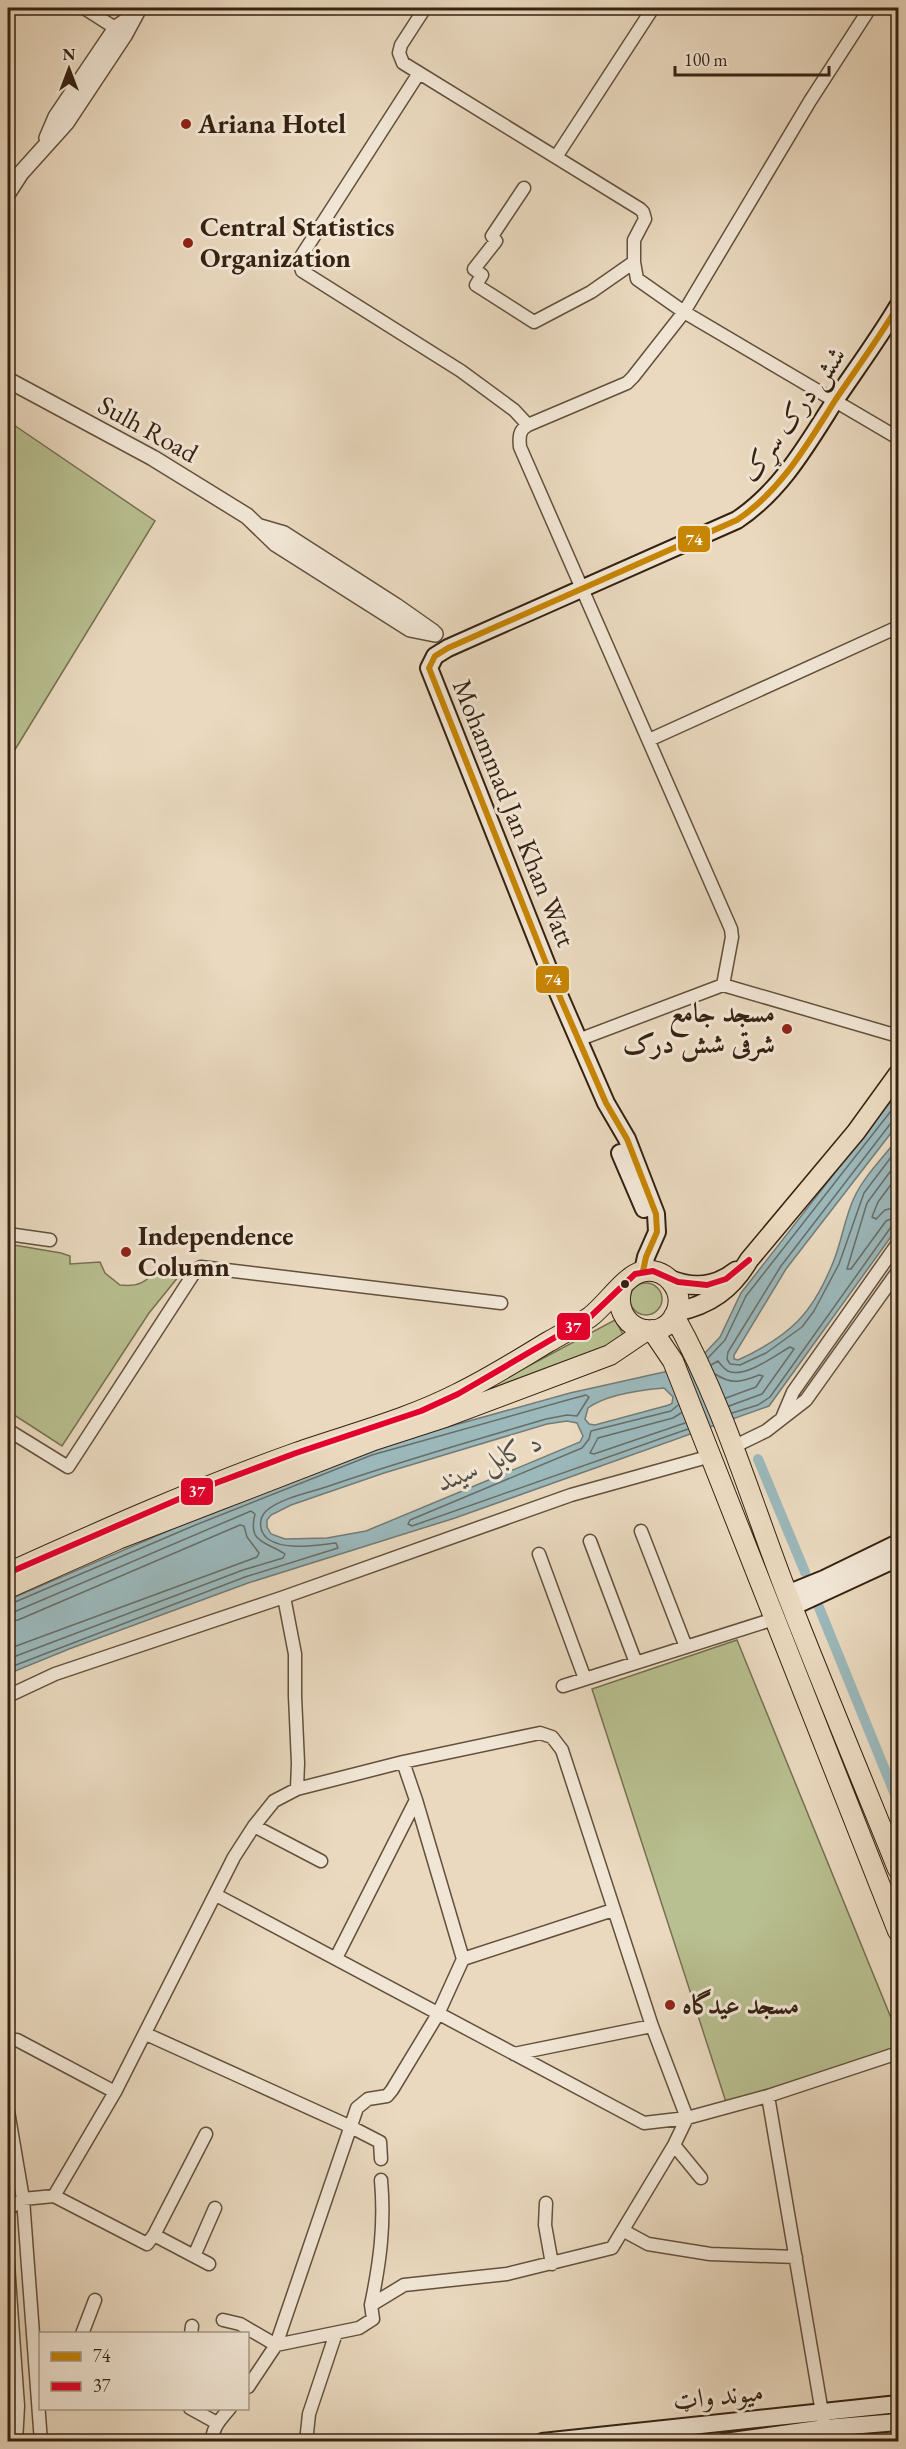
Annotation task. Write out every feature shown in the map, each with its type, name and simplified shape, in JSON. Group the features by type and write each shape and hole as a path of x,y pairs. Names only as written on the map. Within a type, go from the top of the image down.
{"highway":[{"path":"8,1573 216,1483 421,1411 458,1394 590,1317 634,1277 662,1273 669,1279 678,1294 675,1314 669,1323 650,1330 610,1355 445,1417 374,1440 252,1487 118,1539 8,1588"},
{"path":"634,1277 619,1306 629,1323 650,1330 673,1361 898,1930"},
{"path":"675,1314 695,1353 733,1447 790,1600 898,1869"}],"main road":[{"name":"شش درک سړک","path":"448,648 737,520 758,506 783,478 811,440 898,306"},
{"name":"Mohammad Jan Khan Watt","path":"448,648 432,660 429,668 432,677 578,1040 606,1103 627,1139 658,1220 657,1232 634,1277"},
{"path":"675,1314 714,1299 734,1282 749,1260 856,1132 898,1074"},
{"path":"669,1279 688,1285 707,1285 726,1279 749,1260"},
{"path":"790,1600 824,1579 898,1543"},
{"path":"790,1600 898,1558"},
{"name":"میوند واټ","path":"542,2442 898,2404"},
{"name":"میوند واټ","path":"725,2442 826,2435 898,2422"}],"street":[{"path":"84,8 121,31"},
{"path":"425,8 401,45 399,54 403,63 644,212 645,219 634,240 637,279 684,312 898,438"},
{"path":"556,157 653,8"},
{"path":"723,985 732,937 731,930 519,447 519,436 522,428 528,425 627,383 684,312 810,101 870,8"},
{"path":"8,193 21,173 41,151 56,117 135,12"},
{"path":"419,73 302,255 300,264 302,271 461,371 514,410 528,425"},
{"path":"524,188 492,236 496,241 474,269 482,275 476,285 534,322 591,292 634,262"},
{"name":"Sulh Road","path":"8,380 153,458 260,527 284,534 396,606 435,634 448,648"},
{"path":"649,740 898,627"},
{"path":"578,1040 723,985 898,1036"},
{"path":"8,1234 51,1240"},
{"path":"781,1419 793,1392 898,1243"},
{"path":"8,1430 68,1467 196,1270 201,1267 501,1303"},
{"path":"733,1447 766,1431 806,1400 898,1271"},
{"path":"8,1696 55,1674 284,1597 571,1496 711,1456"},
{"path":"641,1531 686,1647"},
{"path":"590,1541 636,1663"},
{"path":"539,1554 585,1679"},
{"path":"284,1597 295,1654 297,1789"},
{"path":"563,1686 774,1619"},
{"path":"54,2196 146,2034 234,1857 274,1801 297,1789 403,1762 540,1733 552,1737 562,1750 652,2026 687,2118 624,2232 612,2248 507,2274 404,2285 370,2305"},
{"path":"249,2386 276,2345 334,2179 350,2126 361,2103 387,2096 438,2014 463,1959 403,1762"},
{"path":"336,1958 416,1800"},
{"path":"254,1826 321,1861"},
{"path":"216,1895 644,2123 687,2118 768,2096 898,2053"},
{"path":"463,1959 614,1910"},
{"path":"514,2054 652,2026"},
{"path":"146,2034 350,2126 380,2142 381,2159"},
{"path":"17,2040 115,2092"},
{"path":"768,2096 826,2435"},
{"path":"8,2111 23,2199 39,2403"},
{"path":"8,2209 23,2199 54,2196 147,2244 154,2235 206,2134"},
{"path":"674,2145 702,2178"},
{"path":"223,2320 240,2324 276,2345 336,2333 367,2324 373,2319 370,2305 381,2256 383,2202 381,2180"},
{"path":"546,2204 545,2225 552,2264"},
{"path":"194,2256 215,2208"},
{"path":"624,2232 648,2244 710,2254 796,2257"},
{"path":"154,2235 209,2264"},
{"path":"8,2264 18,2406 16,2442"},
{"path":"83,2332 95,2300"},
{"path":"306,2442 309,2414 336,2333"},
{"path":"39,2410 41,2442"},
{"path":"192,2410 217,2423"},
{"path":"212,2442 212,2434 217,2423 229,2410"}],"green space":[{"path":"8,421 155,521 8,761"},
{"path":"8,1244 61,1253 70,1256 70,1264 100,1262 105,1273 120,1285 141,1283 157,1268 179,1276 149,1313 62,1446 8,1411"},
{"path":"646,1283 657,1288 662,1299 657,1310 646,1315 635,1310 630,1299 635,1288"},
{"path":"615,1320 624,1336 616,1348 474,1395"},
{"path":"737,1640 898,2035 898,2048 726,2102 592,1689"}],"water":[{"path":"898,1092 898,1124 786,1269 734,1355 734,1359 738,1360 772,1342 798,1321 808,1309 826,1279 834,1260 848,1213 858,1190 898,1138 898,1227 769,1406 455,1518 248,1583 8,1674 8,1600 191,1521 397,1441 570,1393 664,1372 688,1364 704,1354 720,1337 741,1293","holes":["664,1388 673,1397 669,1405 595,1425 589,1424 585,1419 588,1408 605,1399","567,1421 577,1423 583,1436 580,1442 366,1531 327,1538 285,1539 271,1534 267,1527 267,1520 271,1515 291,1505 384,1473 547,1424"]}],"waterway":[{"path":"758,1459 805,1572"},
{"path":"816,1600 898,1802"}],"transit line":[{"name":"74","path":"643,1271 646,1257 657,1232 656,1214 627,1139 606,1103 556,988 429,668 435,656 448,648 737,520 753,508 768,495 793,465 898,306"},
{"name":"37","path":"8,1573 216,1483 421,1411 458,1394 590,1317 635,1274 653,1271 678,1282 707,1285 726,1279 749,1260"}],"place":[{"name":"Ariana Hotel","path":"186,124"},
{"name":"Central Statistics Organization","path":"188,243"},
{"name":"مسجد جامع شرقی شش درک","path":"787,1029"},
{"name":"Independence Column","path":"126,1252"},
{"name":"مسجد عیدگاه","path":"670,2005"}],"water label":[{"name":"د کابل سيند","path":"489,1461"}]}
